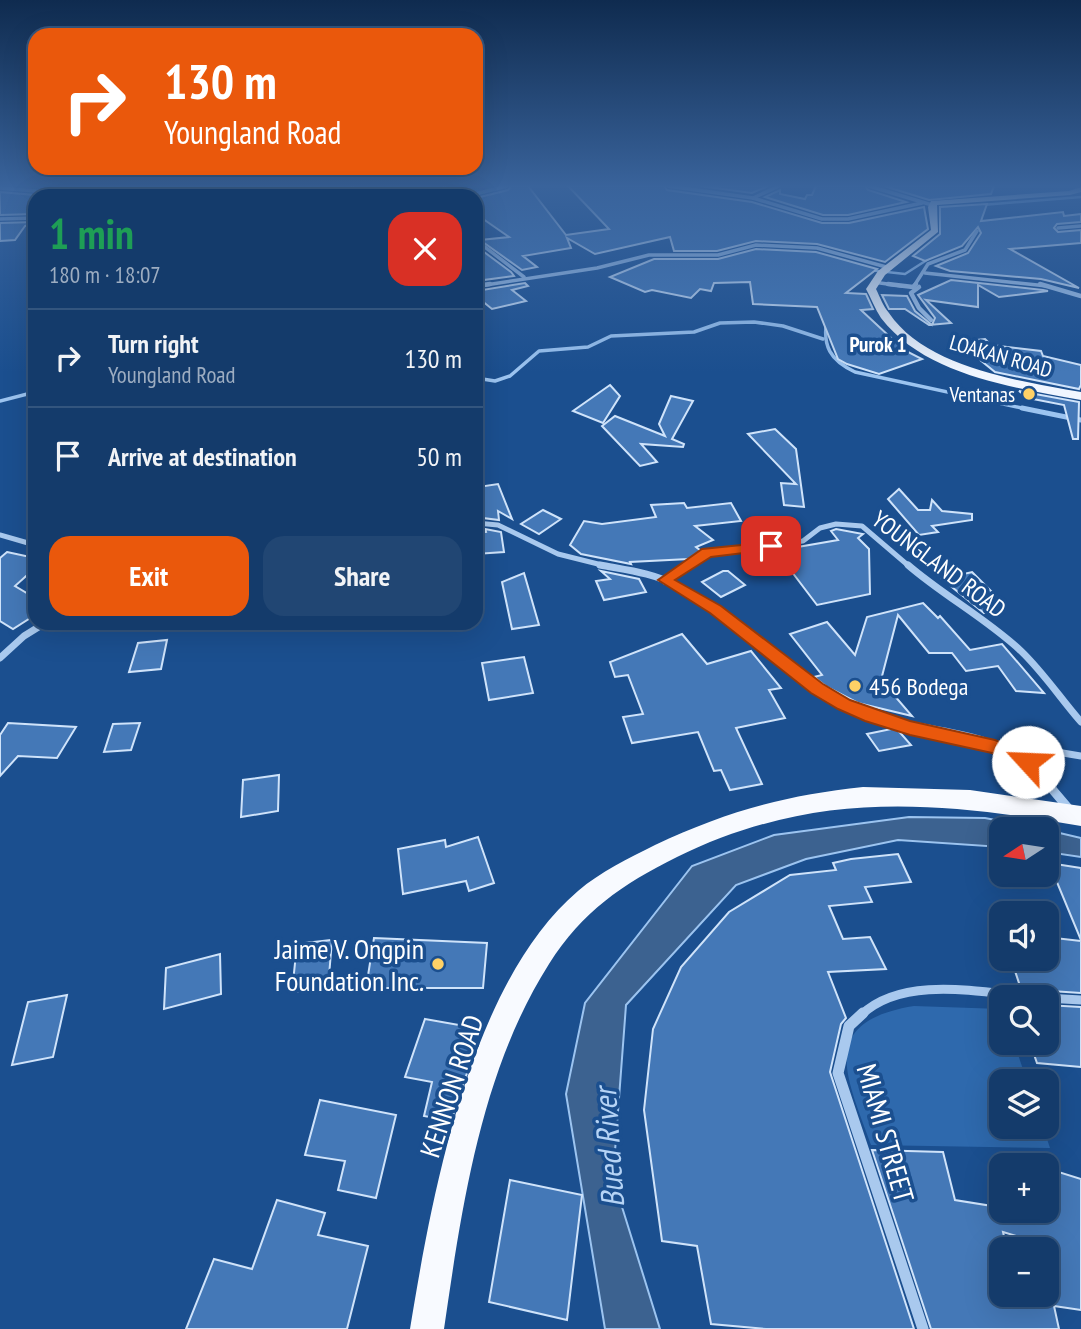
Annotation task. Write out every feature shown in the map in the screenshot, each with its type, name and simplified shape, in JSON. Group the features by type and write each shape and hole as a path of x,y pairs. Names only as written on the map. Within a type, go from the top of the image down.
{"highway":[{"name":"KENNON ROAD","path":"427,1329 438,1254 495,1043 531,969 579,905 637,866 693,835 752,813 801,803 866,796 925,796 984,799 1077,816"}],"main road":[{"path":"875,279 916,248"},
{"name":"LOAKAN ROAD","path":"875,279 871,289 881,313 911,341 937,358 957,366 1081,396"}],"street":[{"path":"486,248 524,277"},
{"path":"483,285 597,268 658,253 718,255 745,248"},
{"path":"820,248 889,268"},
{"path":"931,320 911,295 923,284 928,264 966,248"},
{"path":"875,279 913,287 924,276 1042,284 1081,296"},
{"path":"483,523 498,522 538,546 565,557 665,580 715,609 817,688 844,705 871,717 1014,754 1041,773 1077,816"},
{"name":"YOUNGLAND ROAD","path":"665,580 707,552 803,541 820,528 836,524 862,526 942,595 993,628 1022,652 1081,722"},
{"path":"0,535 28,543"},
{"path":"0,658 33,630"},
{"path":"1014,754 1045,750 1081,756"},
{"name":"MIAMI STREET","path":"923,1329 838,1073 849,1026 872,1004 898,992 926,989 989,994"},
{"name":"MIAMI STREET","path":"1059,999 1081,1000"}],"shaded area":[{"path":"914,1006 989,1009 989,1055 1018,1055 1023,1069 989,1069 989,1139 1047,1139 1050,1148 871,1145 848,1075 847,1056 851,1039 863,1025 883,1014"}],"water":[{"name":"Bued River","path":"909,817 989,819 989,846 898,840 806,859 736,885 626,1005 613,1178 660,1329 605,1329 566,1094 585,1003 692,866 774,835"},
{"path":"1059,833 1081,838 1081,857 1059,854"}],"building":[{"path":"491,248 571,248 523,256 537,267 522,270"},
{"path":"585,248 621,248 595,254"},
{"path":"673,248 729,248 717,251 674,251"},
{"path":"832,248 903,248 885,262"},
{"path":"923,248 957,248 925,261 913,256"},
{"path":"971,248 1022,248 1010,249 1079,288 1041,279 950,271 936,266 968,253"},
{"path":"756,249 816,252 877,269 846,293 866,294 873,309 861,310 904,350 922,359 879,374 847,364 838,359 817,307 753,304 750,282 714,283 711,291 700,289 691,298 652,290 645,292 610,277 654,259 718,259"},
{"path":"483,251 511,272 514,276 483,280"},
{"path":"951,280 1048,291 999,297 978,285 978,307 926,300 951,323 932,325 935,318 918,295"},
{"path":"525,283 528,286 512,290 526,301 492,309 483,302 483,290"},
{"path":"882,295 907,296 915,311 932,325 905,309 889,309"},
{"path":"985,339 991,345 1041,351 1043,356 1081,365 1079,389 995,372 958,342"},
{"path":"610,385 620,396 603,423 573,411"},
{"path":"1019,391 1079,402 1078,439 1073,439 1064,405 1028,398"},
{"path":"671,396 693,401 672,439 684,444 683,447 641,444 657,462 640,466 602,426 615,416 665,436 659,424"},
{"path":"775,429 796,449 804,507 784,505 781,483 796,484 748,434"},
{"path":"498,484 512,519 498,511 499,520 483,518 483,486"},
{"path":"899,489 918,510 930,510 932,500 942,511 972,514 972,520 932,526 938,532 919,535 888,499"},
{"path":"684,503 687,508 731,503 741,521 695,526 713,540 696,547 701,551 689,559 630,562 631,564 581,554 570,545 584,521 602,524 656,517 651,505"},
{"path":"543,510 561,519 539,534 521,524"},
{"path":"485,529 501,532 504,552 483,554 483,532 486,532"},
{"path":"836,529 863,534 858,538 869,549 870,594 817,605 792,572 795,570 777,557 792,548 838,540 831,531"},
{"path":"7,552 28,556 28,574 15,586 28,594 28,619 13,629 0,621 0,558"},
{"path":"601,571 639,579 646,592 604,600 596,581 610,579"},
{"path":"728,571 745,585 721,597 702,582"},
{"path":"972,572 999,599 996,608 984,613 942,579"},
{"path":"524,573 539,625 512,629 502,582"},
{"path":"923,603 938,618 940,616 970,650 1002,644 1044,693 1016,691 998,666 966,671 952,653 929,653 898,615 881,680 912,716 858,703 827,687 814,677 822,675 790,634 827,622 855,655 867,617"},
{"path":"682,634 707,664 751,651 781,688 769,690 785,718 736,728 762,784 730,790 721,770 714,771 698,732 632,743 623,717 643,714 628,675 615,677 610,662"},
{"path":"167,640 161,669 129,672 138,643"},
{"path":"524,657 533,693 489,700 482,663"},
{"path":"8,723 76,727 57,758 18,756 0,776 0,735"},
{"path":"140,723 131,750 104,752 113,724"},
{"path":"896,728 911,745 879,751 867,734"},
{"path":"279,775 278,811 241,817 243,780"},
{"path":"478,837 494,883 469,891 466,881 403,894 398,849 445,840 446,847"},
{"path":"898,854 911,882 865,887 872,902 829,906 843,939 870,937 886,969 828,972 846,1018 841,1024 830,1072 914,1329 766,1329 711,1324 697,1246 662,1241 644,1110 653,1029 681,967 729,912 790,875 836,870 833,863 851,859"},
{"path":"1059,865 1081,868 1081,940 1059,887"},
{"path":"374,938 487,943 483,988 366,988"},
{"path":"1059,938 1081,941 1081,993 1059,992 1059,985 1020,985 1015,971 1059,971"},
{"path":"332,940 328,988 292,992 297,944"},
{"path":"220,954 221,994 164,1009 166,968"},
{"path":"67,995 53,1057 12,1065 28,1002"},
{"path":"1059,1006 1081,1007 1081,1067 1037,1063 1034,1055 1059,1055"},
{"path":"425,1019 476,1028 468,1070 451,1121 424,1116 432,1082 405,1077"},
{"path":"320,1100 396,1115 376,1198 338,1190 345,1161 305,1155"},
{"path":"872,1150 943,1152 955,1200 989,1206 989,1223 1059,1223 1059,1172 1081,1179 1081,1310 1059,1307 1059,1237 1020,1237 1003,1232 1004,1237 989,1237 989,1307 1054,1307 1059,1329 931,1329"},
{"path":"510,1180 582,1195 567,1320 489,1302"},
{"path":"277,1200 325,1213 318,1235 368,1246 347,1329 186,1329 214,1259 252,1269"}],"waterway":[{"path":"869,270 905,274 930,258"},
{"path":"827,319 826,337 830,351 839,362 855,372 1031,410"},
{"path":"483,379 495,381 510,376 539,351 588,347 611,336 694,332 720,323 754,322 783,326 823,339"},
{"path":"0,401 28,394"},
{"path":"1022,408 1081,420"}],"place":[{"name":"Ventanas","path":"1029,394"},
{"name":"456 Bodega","path":"855,686"},
{"name":"Jaime V. Ongpin Foundation Inc.","path":"438,964"}],"district":[{"name":"Purok 1","path":"878,344"}],"route":[{"path":"771,546 707,552 665,580 715,609 817,688 844,705 871,717 910,728 995,747 1028,762"}]}
